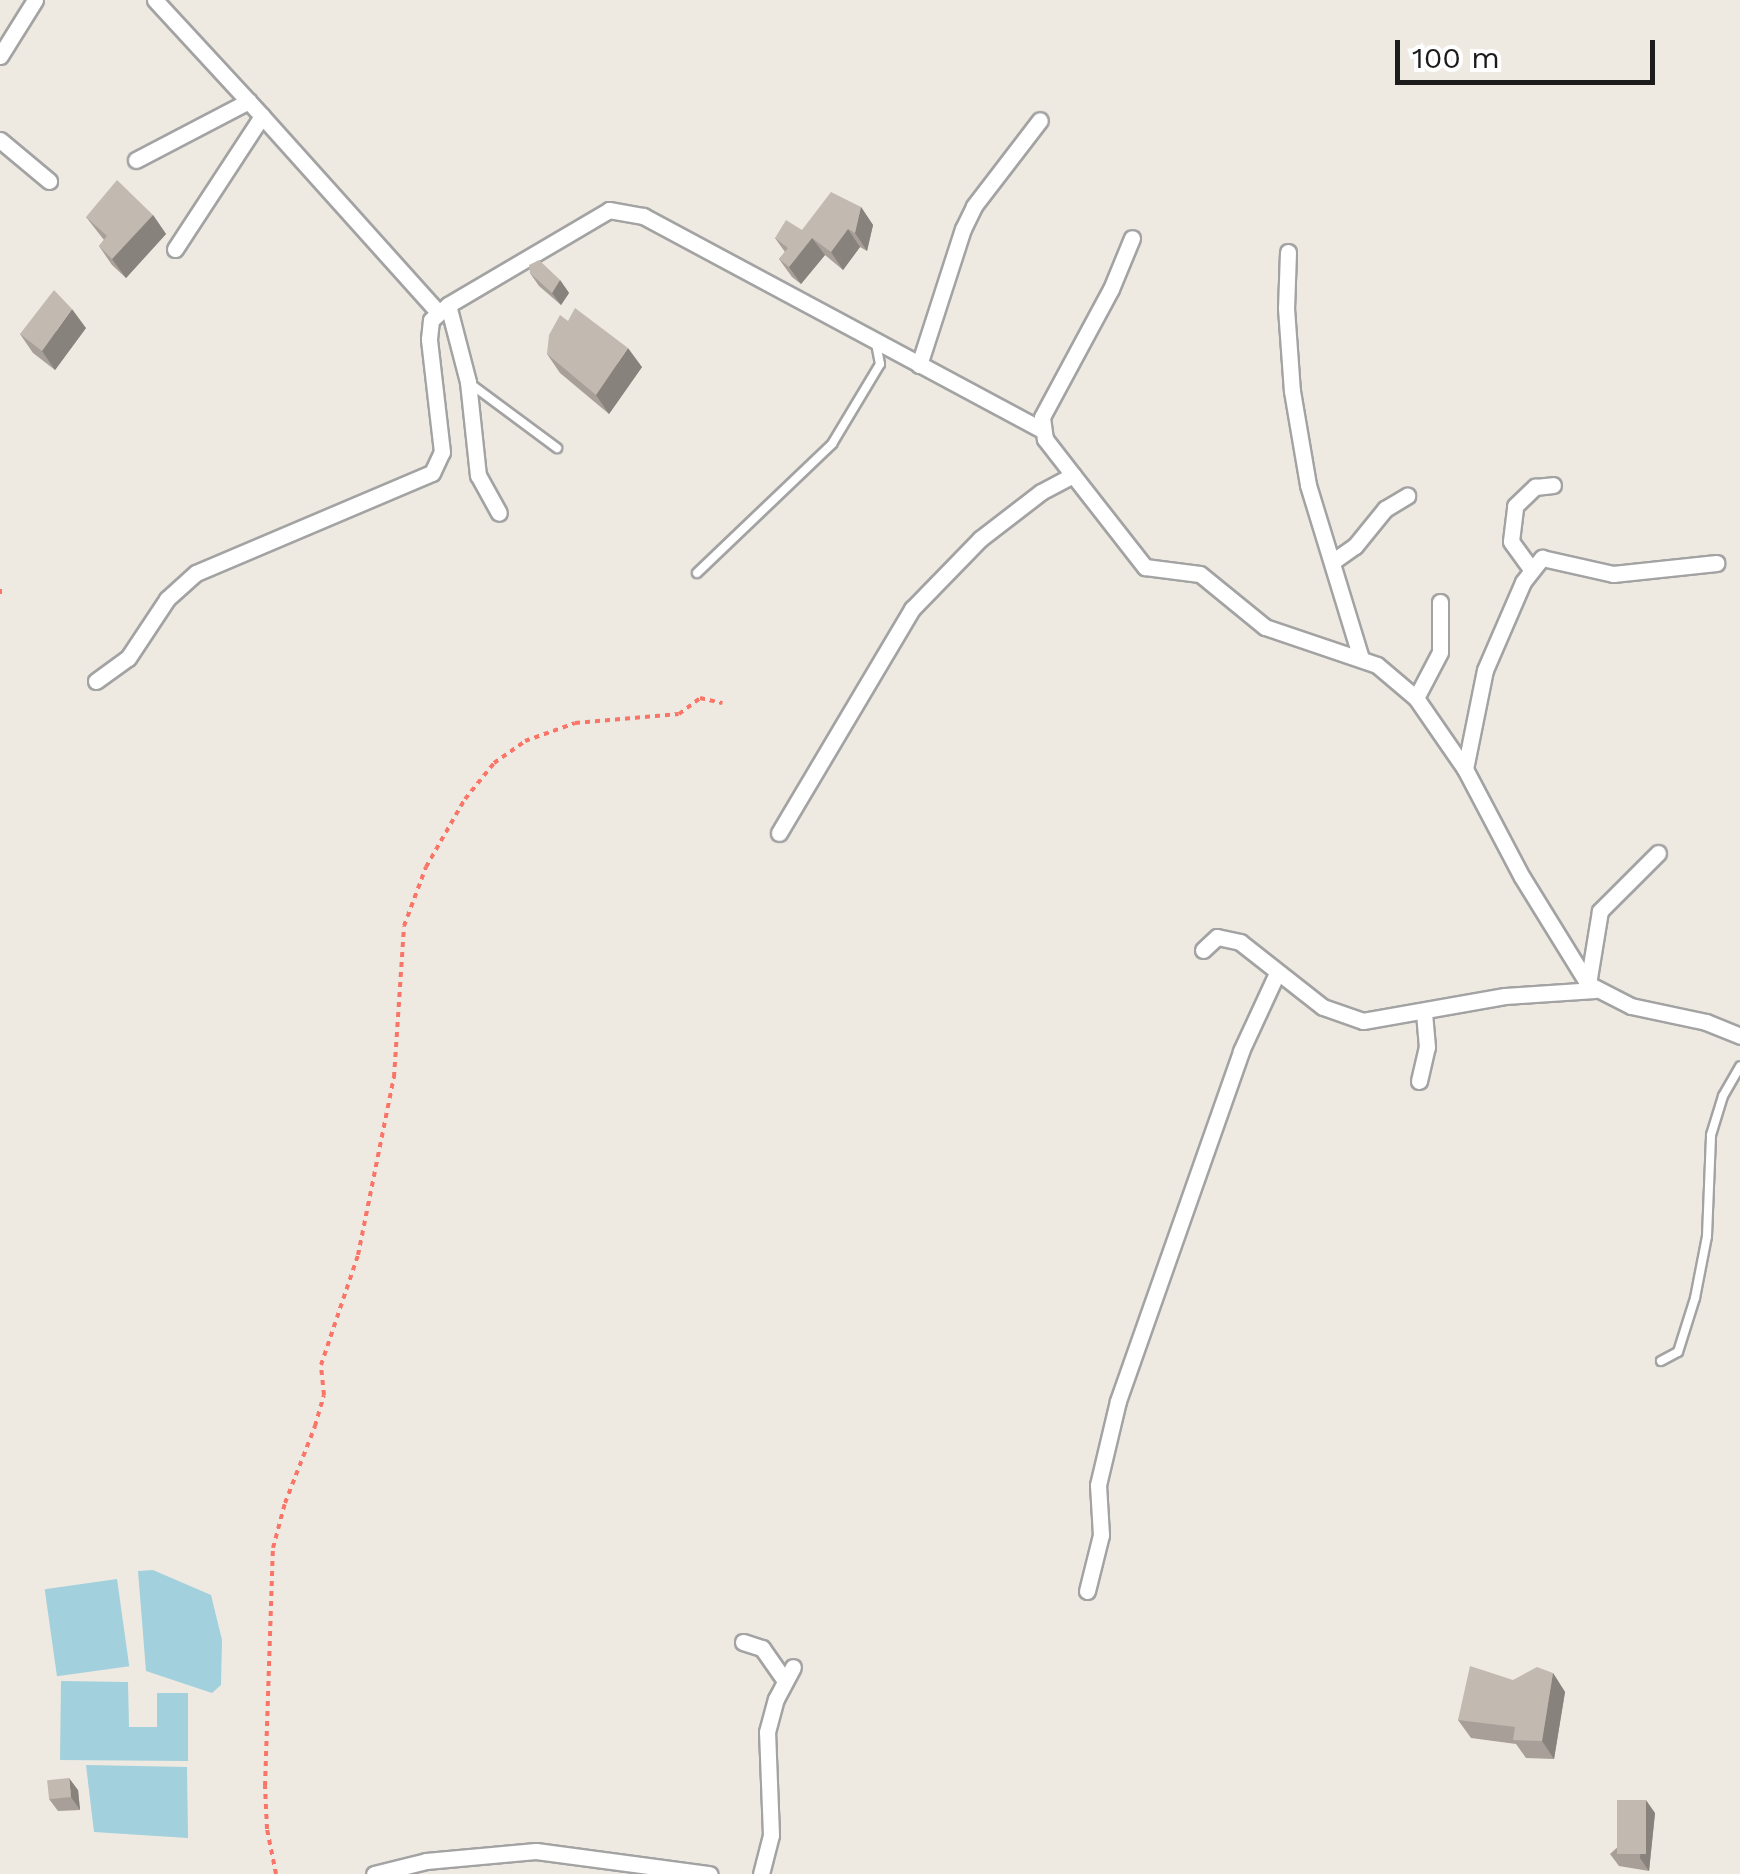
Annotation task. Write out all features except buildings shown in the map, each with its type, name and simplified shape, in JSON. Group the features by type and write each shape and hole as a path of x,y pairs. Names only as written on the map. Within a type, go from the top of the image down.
{"street":[{"path":"0,56 35,0"},
{"path":"155,0 443,308 468,382 478,475 499,513"},
{"path":"136,160 249,101"},
{"path":"174,249 262,116"},
{"path":"919,365 963,228 974,206 1040,120"},
{"path":"0,140 49,181"},
{"path":"96,681 128,658 167,599 196,572 432,473 442,452 429,339 431,320 443,308 600,212 619,210 643,216 1041,429 1145,567 1200,574 1264,626 1377,665 1416,698 1465,768 1522,877 1592,987 1631,1006 1706,1022 1740,1036"},
{"path":"1041,429 1049,399 1100,312 1132,238"},
{"path":"1288,252 1286,308 1292,391 1308,485 1361,658"},
{"path":"779,833 912,609 980,538 1041,492 1073,475"},
{"path":"1530,569 1521,562 1512,541 1514,506 1535,487 1553,485"},
{"path":"1332,562 1354,546 1385,509 1407,496"},
{"path":"1465,768 1485,670 1530,569 1542,558 1613,574 1716,563"},
{"path":"1416,698 1440,652 1440,602"},
{"path":"1592,987 1594,923 1600,911 1658,853"},
{"path":"1204,950 1214,937 1229,938 1254,951 1322,1007 1363,1021 1592,987"},
{"path":"1087,1590 1101,1535 1100,1477 1121,1391 1241,1050 1278,972"},
{"path":"1419,1081 1427,1048 1424,1010"},
{"path":"742,1642 762,1648 789,1674 767,1732 771,1835 762,1874"},
{"path":"374,1874 426,1860 536,1851 710,1874"}],"lane":[{"path":"697,572 832,444 880,364 876,343"},
{"path":"468,382 557,448"},
{"path":"1661,1361 1678,1352 1695,1298 1707,1236 1711,1135 1723,1096 1740,1066"}],"path":[{"path":"0,589 0,597"},
{"path":"276,1874 264,1786 273,1548 324,1396 321,1365 358,1254 394,1078 404,926 426,867 465,799 494,763 525,741 575,723 680,714 700,698 722,703"}],"water":[{"path":"153,1570 211,1595 222,1640 221,1685 212,1693 146,1671 138,1571"},
{"path":"117,1579 129,1666 57,1676 45,1589"},
{"path":"61,1681 128,1682 129,1727 157,1727 157,1693 188,1693 188,1761 60,1760"},
{"path":"86,1765 187,1767 188,1838 94,1832"}]}
